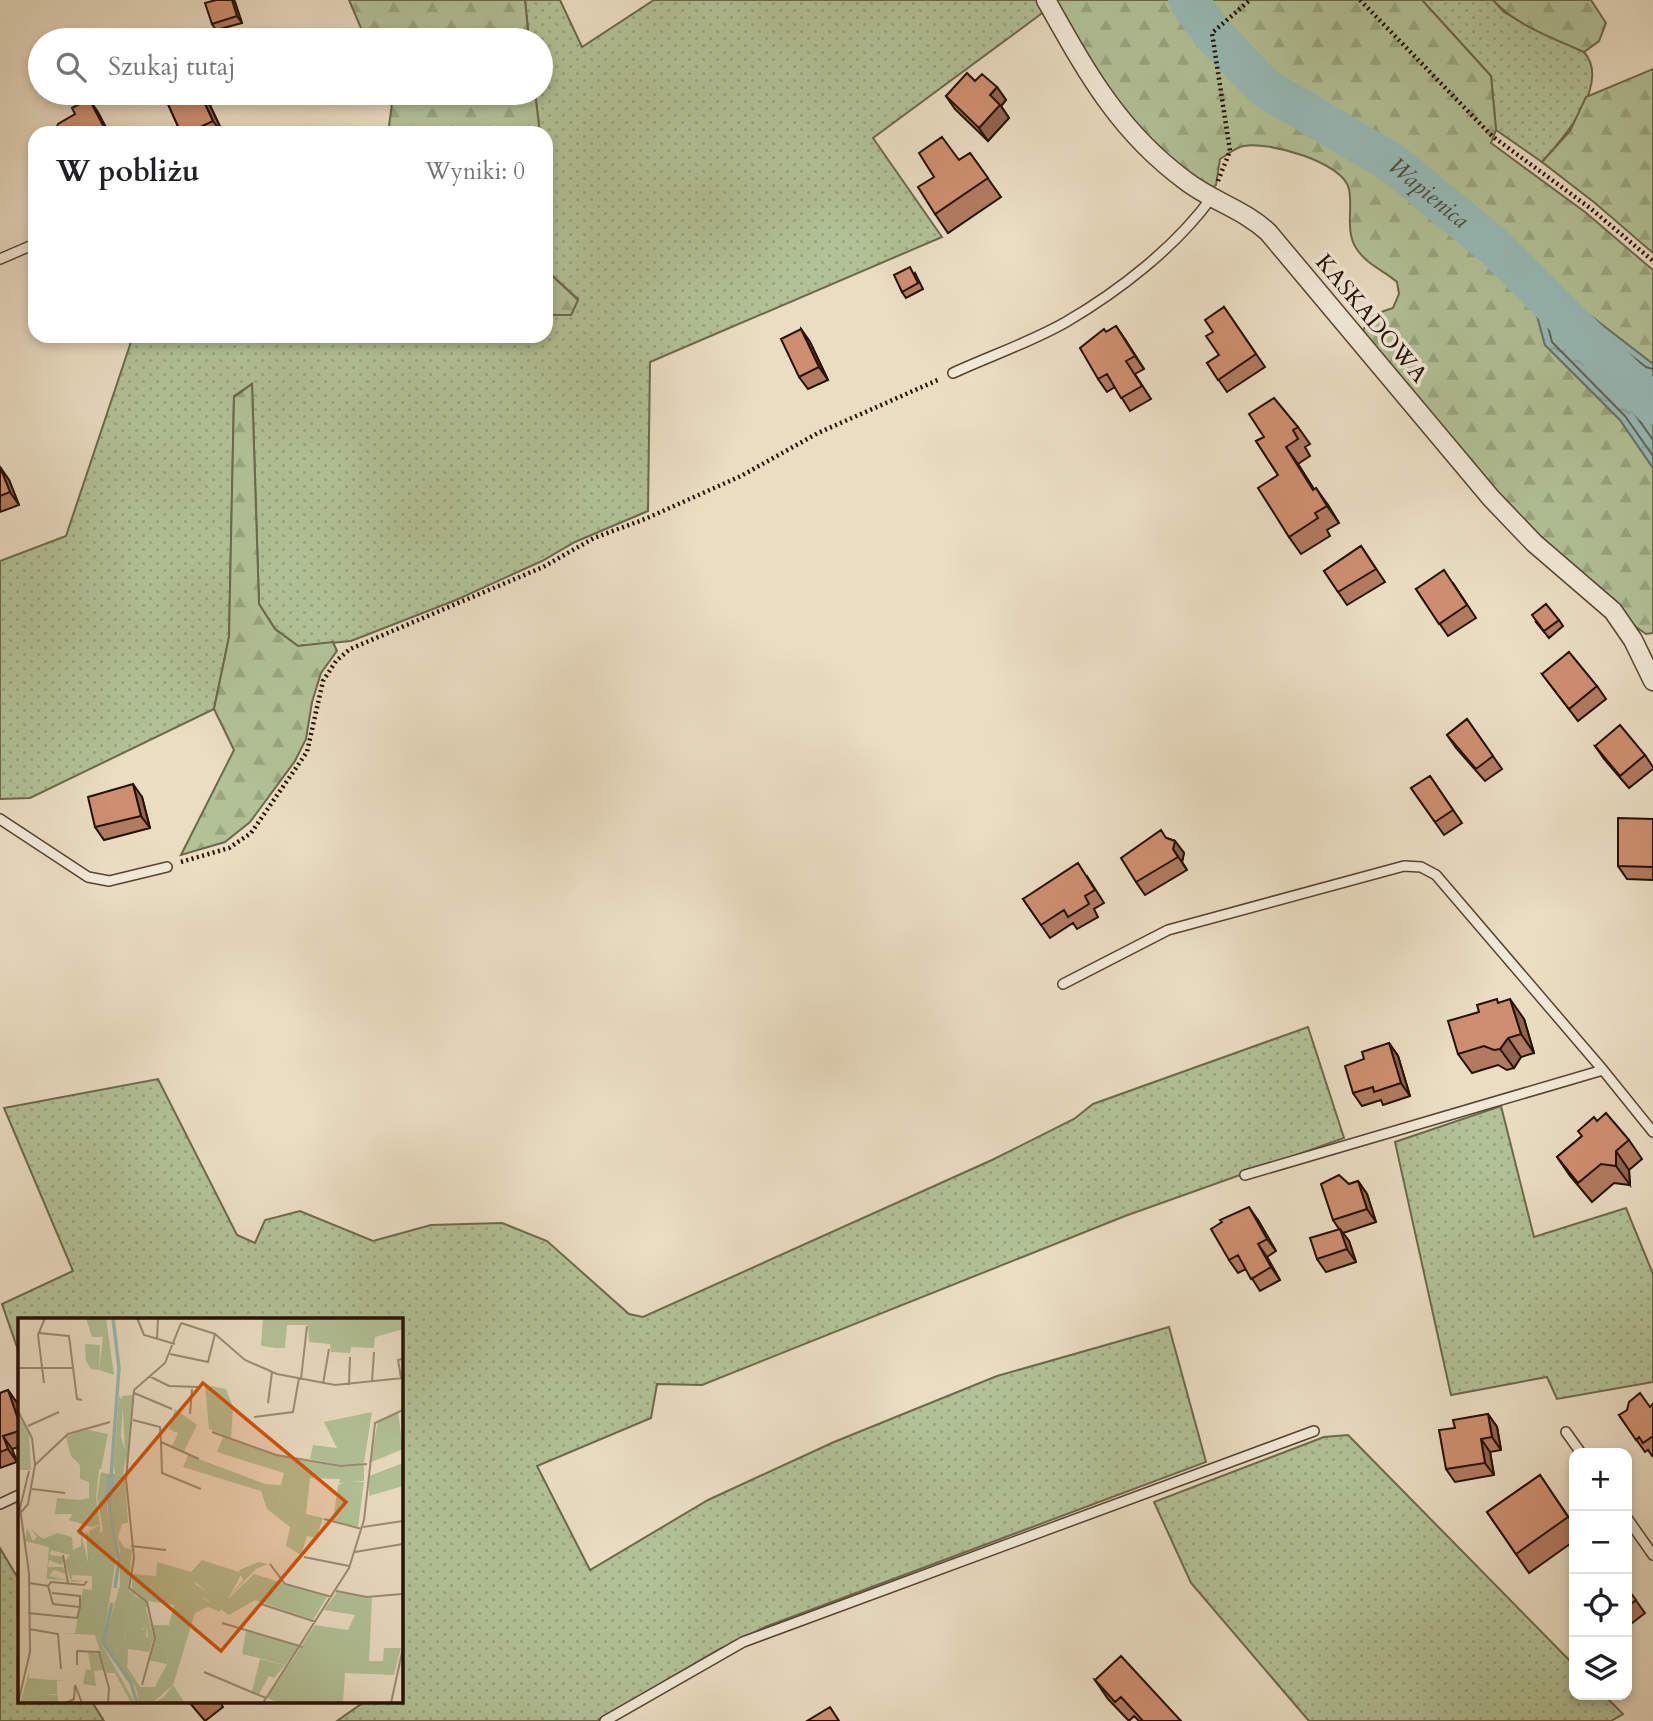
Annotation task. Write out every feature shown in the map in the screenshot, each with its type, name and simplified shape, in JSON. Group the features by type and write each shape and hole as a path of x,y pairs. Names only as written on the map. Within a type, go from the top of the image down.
{"street":[{"name":"KASKADOWA","path":"1046,0 1126,129 1188,183 1245,213 1279,243 1325,302 1512,520 1613,611 1633,640 1653,681"}],"lane":[{"path":"953,373 1065,323 1111,292 1170,243 1212,197"},
{"path":"0,259 28,247"},
{"path":"0,819 88,877 109,881 167,866"},
{"path":"1063,984 1168,930 1405,866 1421,867 1436,875 1604,1070 1653,1132"},
{"path":"1245,1175 1604,1070"},
{"path":"606,1721 743,1642 1314,1431"},
{"path":"1566,1432 1577,1448"},
{"path":"0,1504 18,1495"},
{"path":"1632,1525 1653,1555"}],"path":[{"path":"1212,197 1230,151 1212,33 1250,0"},
{"path":"1360,0 1492,136 1590,208 1653,261"},
{"path":"167,866 229,848 251,833 307,752 323,681 336,661 350,649 543,567 594,538 645,519 741,476 818,433 953,373"}],"green space":[{"path":"349,0 525,0 528,28 361,28"},
{"path":"525,0 560,0 582,47 654,0 1039,0 1045,11 873,138 942,237 650,362 648,511 575,542 542,561 456,600 351,641 298,646 275,629 259,604 252,384 234,396 229,637 214,709 30,798 0,799 0,561 66,536 131,343 553,343 553,315 571,315 578,299 553,276 553,126 539,126 536,105 553,105 553,28 528,28"},
{"path":"1052,0 1172,0 1203,39 1259,96 1384,175 1487,260 1535,308 1545,345 1620,420 1653,468 1653,633 1646,634 1636,627 1515,515 1362,336 1369,320 1393,308 1399,294 1397,282 1356,248 1350,227 1349,189 1344,179 1319,162 1286,150 1255,145 1235,149 1220,159 1216,185 1209,190 1135,129"},
{"path":"1206,0 1422,0 1491,76 1496,130 1491,143 1585,212 1653,270 1653,364 1583,310 1551,296 1505,241 1399,153 1267,74"},
{"path":"1422,0 1493,0 1504,12 1532,28 1584,52 1591,65 1592,79 1588,94 1572,125 1542,162 1496,130 1491,76"},
{"path":"1493,0 1591,0 1606,23 1599,41 1584,52 1524,24"},
{"path":"1653,69 1653,253 1542,162 1570,131 1586,97"},
{"path":"392,105 536,105 539,126 389,126"},
{"path":"553,277 578,300 571,315 553,315"},
{"path":"252,384 259,604 275,629 298,646 333,642 337,651 321,673 312,702 306,739 295,761 250,822 225,842 181,855 234,750 214,709 229,637 234,397"},
{"path":"1308,1027 1344,1138 1125,1216 702,1385 657,1384 651,1418 537,1466 590,1570 708,1500 834,1442 997,1376 1169,1327 1206,1462 765,1627 718,1650 597,1721 337,1721 361,1704 402,1704 402,1318 18,1318 18,1350 2,1304 73,1271 4,1108 158,1079 237,1235 255,1243 265,1220 300,1211 373,1241 431,1225 502,1223 547,1241 629,1314 643,1317 992,1160 1074,1119 1093,1104"},
{"path":"1501,1106 1534,1237 1626,1208 1653,1274 1653,1382 1557,1399 1547,1377 1451,1395 1395,1142"},
{"path":"1348,1435 1569,1660 1569,1700 1609,1700 1623,1714 1611,1721 1309,1721 1191,1583 1154,1502 1324,1437"},
{"path":"0,1548 18,1578 18,1704 93,1704 104,1721 0,1721"}],"water":[{"path":"1551,296 1583,310 1653,364 1653,468 1620,420 1545,345 1535,308"}],"building":[{"path":"232,0 237,16 212,24 205,3"},
{"path":"967,73 975,81 982,74 997,87 990,95 1000,105 979,128 946,96"},
{"path":"78,105 92,105 103,126 57,126 75,114 72,108"},
{"path":"168,105 206,105 213,121 203,126 178,126"},
{"path":"942,137 959,160 970,153 988,178 935,214 918,187 934,177 919,153"},
{"path":"910,267 918,283 902,292 894,275"},
{"path":"1224,307 1256,354 1218,380 1207,363 1219,355 1206,336 1213,332 1205,320"},
{"path":"1116,326 1135,356 1126,361 1142,386 1121,398 1107,374 1098,379 1080,348 1104,329 1106,332"},
{"path":"801,329 819,367 799,377 781,339"},
{"path":"1274,398 1298,427 1293,430 1298,439 1286,447 1313,490 1316,488 1327,506 1315,513 1318,518 1289,537 1258,488 1278,475 1256,441 1264,437 1249,414"},
{"path":"0,467 10,492 0,496"},
{"path":"1361,546 1376,569 1338,592 1324,571"},
{"path":"1444,570 1467,605 1439,624 1416,589"},
{"path":"1546,604 1559,620 1544,631 1532,615"},
{"path":"1569,652 1597,686 1569,709 1542,674"},
{"path":"1467,719 1493,756 1476,769 1447,735"},
{"path":"1620,725 1645,755 1620,776 1595,746"},
{"path":"1430,776 1453,810 1435,822 1411,788"},
{"path":"133,784 141,816 95,827 88,797"},
{"path":"1618,818 1653,819 1653,867 1618,866"},
{"path":"1161,830 1166,838 1175,841 1173,849 1178,857 1136,882 1121,858"},
{"path":"1078,863 1095,890 1085,896 1089,904 1068,917 1064,910 1041,925 1023,899"},
{"path":"1497,999 1498,1003 1510,999 1521,1034 1508,1038 1500,1049 1484,1046 1458,1054 1448,1021 1479,1012 1477,1005"},
{"path":"1389,1043 1401,1083 1374,1092 1373,1087 1353,1093 1345,1066 1364,1059 1362,1052"},
{"path":"1606,1113 1629,1140 1616,1151 1616,1166 1601,1164 1578,1183 1557,1157 1582,1136 1578,1131 1594,1117 1597,1121"},
{"path":"1339,1175 1349,1184 1358,1181 1367,1209 1333,1220 1321,1184"},
{"path":"1249,1207 1267,1239 1258,1244 1271,1267 1251,1279 1238,1255 1229,1260 1211,1229 1222,1222 1220,1220"},
{"path":"1340,1229 1347,1249 1317,1259 1310,1238"},
{"path":"8,1390 18,1419 18,1431 3,1436 8,1449 0,1452 0,1393"},
{"path":"1640,1393 1650,1407 1653,1404 1653,1436 1643,1443 1639,1437 1636,1440 1619,1415 1627,1410 1629,1402"},
{"path":"1488,1414 1492,1437 1481,1439 1485,1463 1446,1469 1439,1430 1455,1428 1453,1420"},
{"path":"1540,1475 1568,1517 1516,1554 1487,1512"},
{"path":"1121,1656 1181,1721 1143,1721 1121,1697 1115,1702 1095,1680"},
{"path":"830,1707 839,1721 807,1721"}],"waterway":[{"name":"Wapienica","path":"1188,0 1212,33 1265,88 1394,164 1497,249 1653,405"}]}
